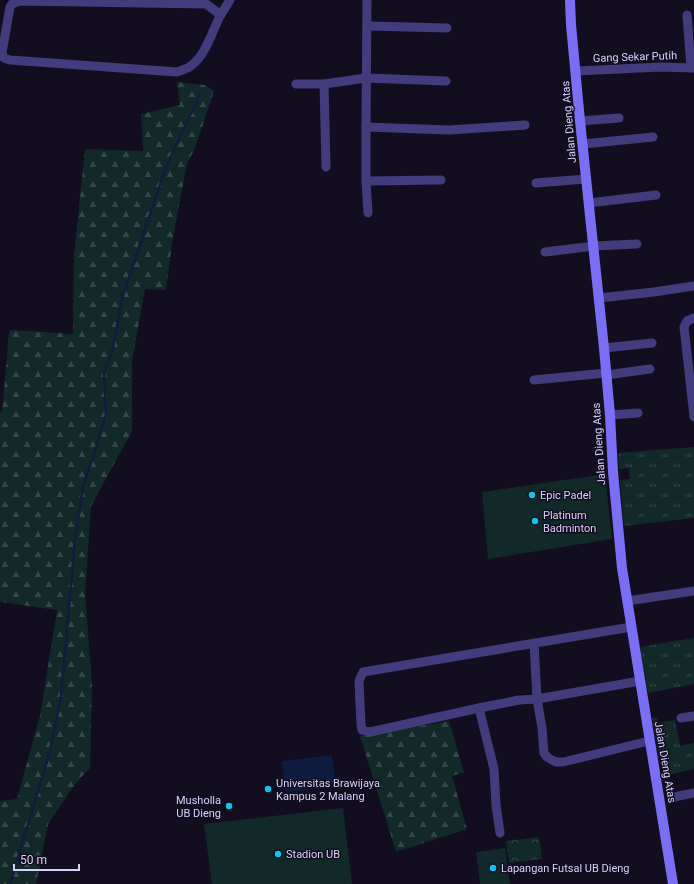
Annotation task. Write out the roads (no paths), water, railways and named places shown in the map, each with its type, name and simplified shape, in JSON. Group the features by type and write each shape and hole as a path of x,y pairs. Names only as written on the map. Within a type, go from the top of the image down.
{"street":[{"path":"221,15 206,2 19,1 15,2 10,7 2,52 4,58 10,60 177,72 191,66 196,61 205,48 230,0"},
{"path":"367,0 366,181 368,213"},
{"name":"Jalan Dieng Atas","path":"570,0 582,144 604,348 622,568 673,884"},
{"path":"687,15 692,68"},
{"path":"368,26 447,28"},
{"name":"Gang Sekar Putih","path":"576,71 661,67 692,68"},
{"path":"296,84 324,84 366,78 446,81"},
{"path":"324,84 326,167"},
{"path":"580,121 619,118"},
{"path":"366,127 450,130 525,124"},
{"path":"582,144 653,137"},
{"path":"536,183 586,179"},
{"path":"366,181 441,180"},
{"path":"589,203 656,195"},
{"path":"545,252 594,246 636,244"},
{"path":"599,298 694,286"},
{"path":"694,318 687,321 684,327 694,417"},
{"path":"604,348 652,343"},
{"path":"534,380 650,370"},
{"path":"610,415 638,413"},
{"path":"627,601 694,591"},
{"path":"631,627 363,672 359,681 361,726 362,730 370,732 519,700 537,699 640,681"},
{"path":"534,643 537,699 544,752 547,757 556,762 563,762 649,741"},
{"path":"479,708 494,769 496,805 500,833"},
{"path":"681,718 694,716"},
{"path":"674,797 694,793"}],"water":[{"path":"332,755 336,787 285,792 282,761"}],"waterway":[{"path":"10,884 50,751 61,696 75,539 83,486 106,414 104,372 112,352 123,295 166,167 200,94"}],"place":[{"name":"Epic Padel","path":"532,495"},
{"name":"Platinum Badminton","path":"535,521"},
{"name":"Universitas Brawijaya Kampus 2 Malang","path":"268,789"},
{"name":"Musholla UB Dieng","path":"229,806"},
{"name":"Stadion UB","path":"278,854"},
{"name":"Lapangan Futsal UB Dieng","path":"493,868"}]}
